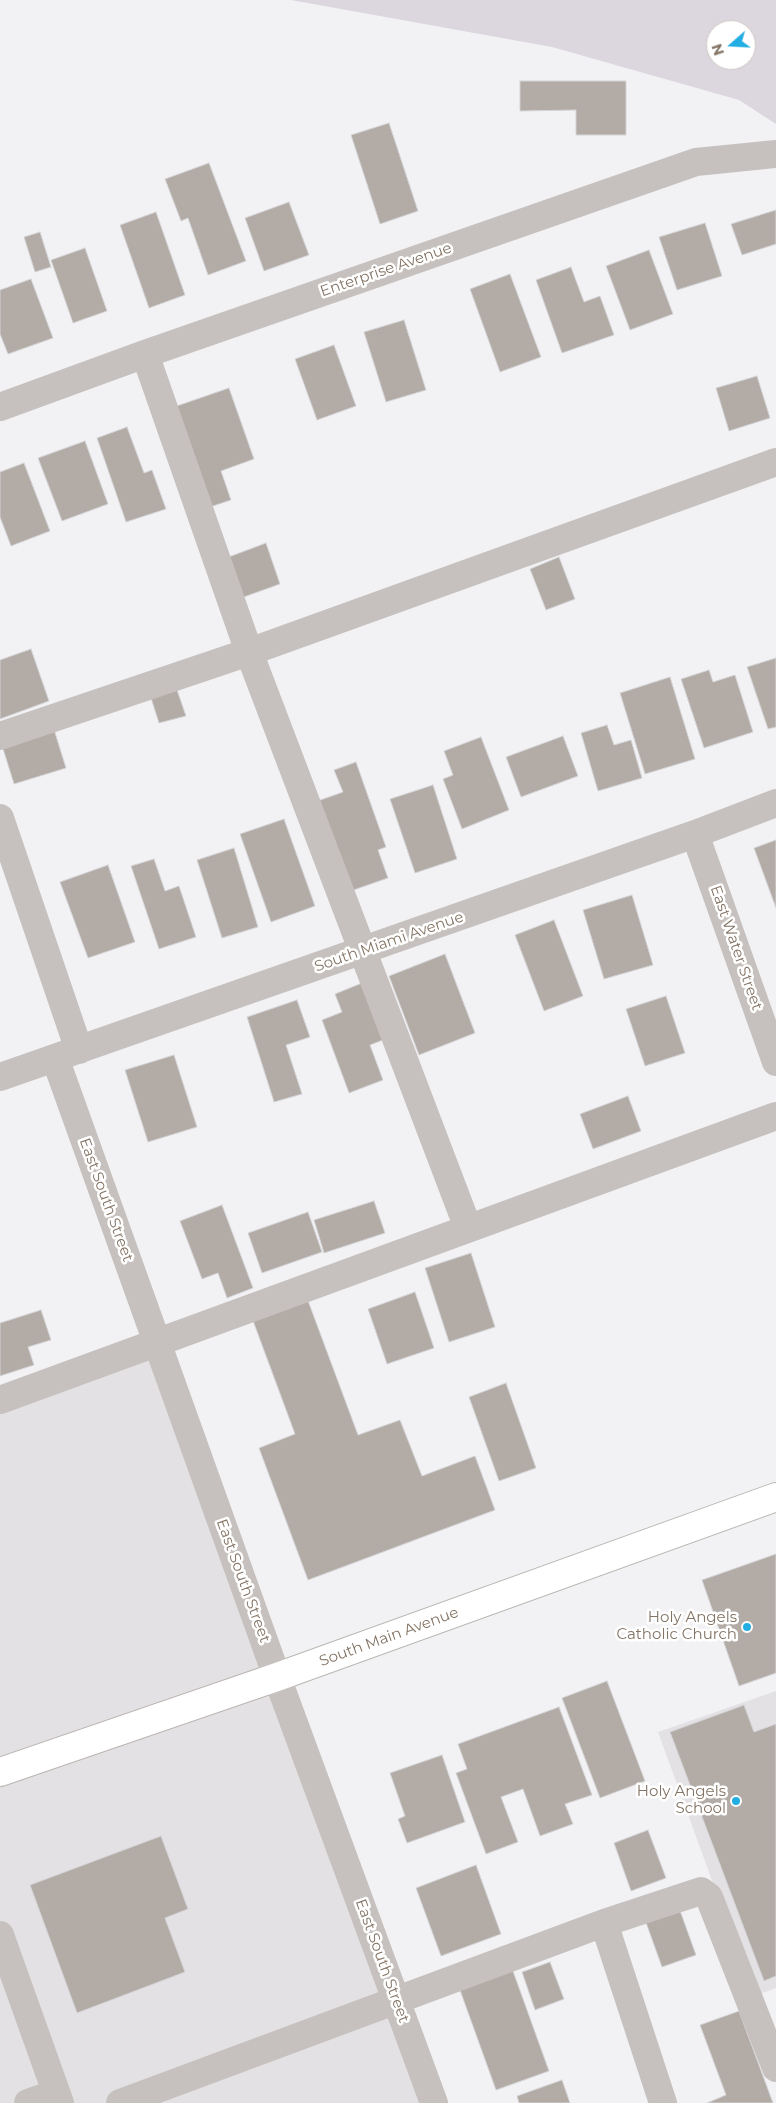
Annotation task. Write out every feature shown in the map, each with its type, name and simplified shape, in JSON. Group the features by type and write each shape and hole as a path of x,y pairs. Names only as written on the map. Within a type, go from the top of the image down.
{"main road":[{"name":"South Main Avenue","path":"0,1772 278,1677 776,1497"}],"street":[{"name":"Enterprise Avenue","path":"0,407 145,354 696,162 776,154"},
{"path":"145,354 249,652 468,1228"},
{"path":"0,736 249,652 776,462"},
{"name":"South Miami Avenue","path":"0,1077 695,834 776,803"},
{"name":"East South Street","path":"0,818 67,1054 156,1342 434,2103"},
{"name":"East Water Street","path":"695,834 776,1062"},
{"path":"0,1400 776,1116"},
{"path":"120,2103 604,1923 701,1891 709,1897 776,2068"},
{"path":"604,1923 663,2103"},
{"path":"0,1935 58,2098 28,2103"}],"shaded area":[{"path":"291,0 776,0 776,124 739,100 552,47"},
{"path":"156,1341 434,2103 0,2103 0,1400"},
{"name":"Holy Angels School","path":"776,1691 776,1988 754,1996 658,1732"}],"building":[{"path":"520,81 626,81 626,135 576,135 576,110 520,111"},
{"path":"389,123 418,211 380,224 351,135"},
{"path":"209,163 246,261 208,275 188,218 181,221 165,179"},
{"path":"289,202 309,255 264,271 245,218"},
{"path":"776,210 776,244 742,255 731,224"},
{"path":"156,212 185,295 149,308 120,225"},
{"path":"705,223 722,276 677,290 659,237"},
{"path":"40,232 51,267 35,272 24,237"},
{"path":"85,248 107,311 73,323 51,260"},
{"path":"649,250 673,314 630,330 606,266"},
{"path":"571,267 584,302 600,296 614,335 562,353 536,280"},
{"path":"510,274 541,357 500,372 470,289"},
{"path":"31,279 53,338 8,354 0,334 0,290"},
{"path":"404,320 426,390 386,402 364,332"},
{"path":"334,345 356,406 317,420 295,359"},
{"path":"757,376 770,418 729,431 716,388"},
{"path":"229,388 254,459 221,471 231,500 207,508 171,408"},
{"path":"127,427 144,473 152,470 166,509 126,522 97,438"},
{"path":"85,441 108,504 62,521 38,458"},
{"path":"24,463 50,531 11,546 0,517 0,472"},
{"path":"266,543 280,584 241,598 226,558"},
{"path":"559,557 575,599 546,610 530,569"},
{"path":"31,649 49,701 0,719 0,660"},
{"path":"776,658 776,727 768,729 747,667"},
{"path":"709,670 713,682 735,675 753,732 704,748 681,679"},
{"path":"670,677 695,759 645,774 620,693"},
{"path":"177,690 186,716 159,723 151,698"},
{"path":"52,723 66,768 14,784 0,739"},
{"path":"607,725 614,745 631,740 642,778 598,791 581,733"},
{"path":"563,736 578,776 521,797 506,757"},
{"path":"481,737 509,810 462,829 443,779 453,775 444,751"},
{"path":"356,762 386,847 378,850 388,878 345,893 312,803 343,792 334,770"},
{"path":"433,785 457,859 415,873 390,799"},
{"path":"284,819 315,906 271,922 240,834"},
{"path":"776,840 776,908 754,848"},
{"path":"234,848 258,927 222,938 197,860"},
{"path":"154,859 165,891 179,886 196,937 159,949 131,866"},
{"path":"108,865 135,942 88,958 60,882"},
{"path":"632,895 653,965 604,979 583,910"},
{"path":"554,920 583,996 544,1011 515,935"},
{"path":"445,954 475,1033 419,1055 389,976"},
{"path":"362,983 383,1040 370,1045 383,1080 349,1093 322,1020 342,1012 335,994"},
{"path":"666,996 685,1053 645,1066 626,1009"},
{"path":"297,1000 310,1037 286,1045 302,1094 274,1102 247,1017"},
{"path":"174,1055 197,1127 148,1142 125,1070"},
{"path":"628,1096 641,1131 593,1149 580,1114"},
{"path":"374,1201 385,1233 324,1253 314,1220"},
{"path":"222,1205 253,1288 227,1298 218,1273 202,1279 180,1221"},
{"path":"308,1212 322,1252 262,1273 248,1233"},
{"path":"471,1253 495,1327 449,1342 425,1268"},
{"path":"415,1292 434,1348 387,1364 368,1309"},
{"path":"307,1298 358,1435 400,1420 422,1476 475,1456 495,1510 308,1580 259,1448 295,1434 252,1318"},
{"path":"41,1310 51,1340 28,1347 34,1365 0,1376 0,1323"},
{"path":"506,1383 536,1468 499,1481 469,1397"},
{"name":"Holy Angels Catholic Church","path":"776,1554 776,1673 739,1686 702,1580"},
{"path":"607,1681 645,1781 600,1798 562,1698"},
{"name":"Holy Angels School","path":"744,1705 754,1732 776,1724 776,1976 764,1981 670,1732"},
{"path":"559,1707 592,1795 565,1804 573,1824 540,1836 523,1789 501,1797 518,1842 486,1854 456,1773 467,1769 458,1744"},
{"path":"442,1755 465,1822 407,1843 398,1819 405,1816 390,1773"},
{"path":"648,1830 666,1878 631,1891 614,1843"},
{"path":"161,1836 188,1909 165,1918 185,1972 77,2013 30,1885"},
{"path":"476,1865 501,1934 441,1956 416,1888"},
{"path":"678,1905 696,1955 662,1967 644,1917"},
{"path":"509,1960 549,2071 496,2090 456,1979"},
{"path":"550,1962 564,1999 535,2010 522,1972"},
{"path":"739,2011 773,2103 707,2103 726,2095 700,2025"},
{"path":"562,2080 570,2103 519,2103 517,2096"}],"place":[{"name":"Holy Angels Catholic Church","path":"747,1627"},
{"name":"Holy Angels School","path":"736,1801"}]}
